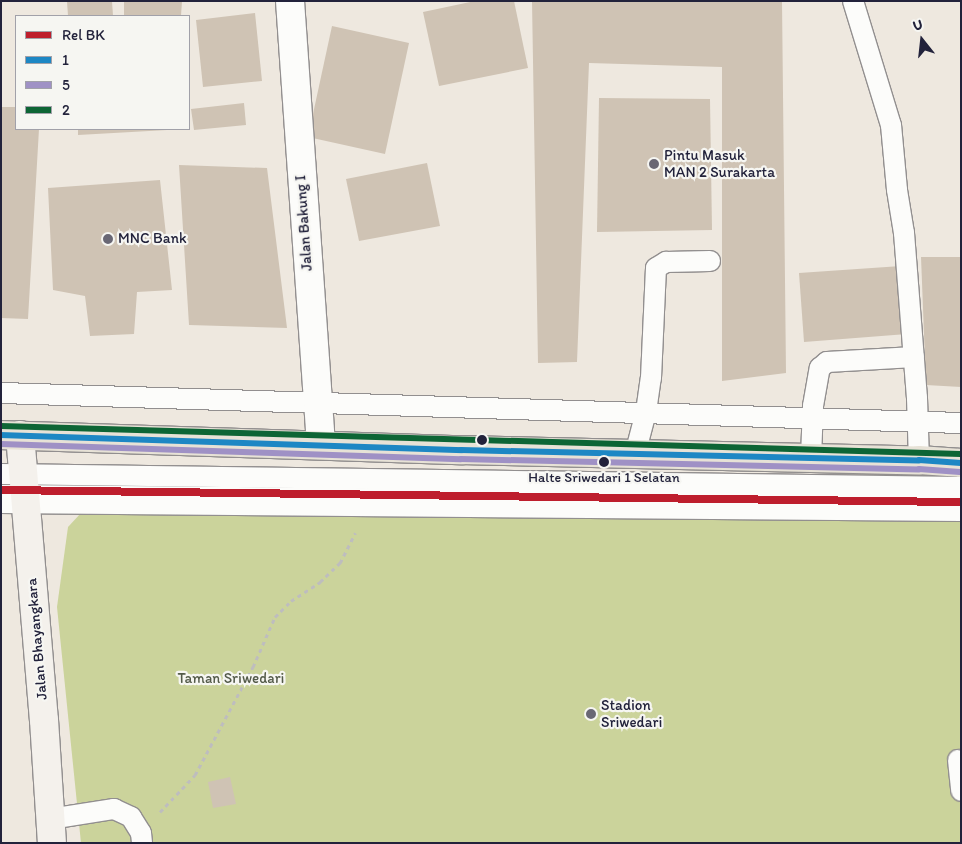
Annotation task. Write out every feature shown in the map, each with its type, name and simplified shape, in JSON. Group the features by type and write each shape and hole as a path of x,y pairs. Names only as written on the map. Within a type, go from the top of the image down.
{"main road":[{"path":"10,435 635,454 919,460 961,463"},
{"name":"Jalan Bhayangkara","path":"10,435 13,487 44,720 51,831"}],"street":[{"name":"Jalan Bakung I","path":"290,1 320,445"},
{"path":"13,487 369,502 961,507"}],"lane":[{"path":"853,1 891,125 897,190 904,233 914,357 919,460"},
{"path":"635,454 646,412 651,378 656,268 666,262 710,260"},
{"path":"811,458 812,419 818,373 827,362 914,357"},
{"path":"1,393 961,423"},
{"path":"13,487 961,487"},
{"path":"958,760 961,791"},
{"path":"51,831 114,810 132,816 142,838"}],"path":[{"path":"142,838 195,775 253,667 275,616 291,601 320,582 340,563 369,502"}],"green space":[{"name":"Taman Sriwedari","path":"81,513 961,522 961,843 81,843 57,607 68,527"}],"building":[{"path":"67,1 112,1 113,15 68,15"},
{"path":"124,1 182,1 181,15 124,15"},
{"path":"475,1 514,1 528,68 439,86 423,12"},
{"path":"532,1 782,1 786,373 722,381 722,67 589,63 577,362 538,363"},
{"path":"255,13 262,81 203,87 196,20"},
{"path":"332,26 409,43 385,154 308,137"},
{"name":"Pintu Masuk MAN 2 Surakarta","path":"599,98 710,99 712,230 597,232"},
{"path":"244,103 246,125 194,130 191,109"},
{"path":"1,107 15,107 15,130 39,130 28,319 1,318"},
{"path":"78,130 167,130 78,135"},
{"path":"427,163 440,226 359,241 346,179"},
{"path":"179,165 267,168 287,328 189,325"},
{"name":"MNC Bank","path":"160,180 172,290 137,292 134,334 90,336 85,296 53,290 48,188"},
{"path":"921,257 961,257 961,387 926,385"},
{"path":"901,266 907,334 804,342 799,273"},
{"path":"230,777 236,804 213,808 208,782"}],"rail line":[{"name":"BK","path":"1,490 961,502"}],"transit line":[{"name":"2","path":"1,426 961,454"},
{"name":"1","path":"1,435 461,450 919,460 961,463"},
{"name":"5","path":"1,444 461,459 919,469 960,472"}],"place":[{"name":"Pintu Masuk MAN 2 Surakarta","path":"654,164"},
{"name":"MNC Bank","path":"108,239"},
{"name":"Halte Sriwedari 1 Selatan","path":"604,462"},
{"name":"Stadion Sriwedari","path":"591,714"}]}
